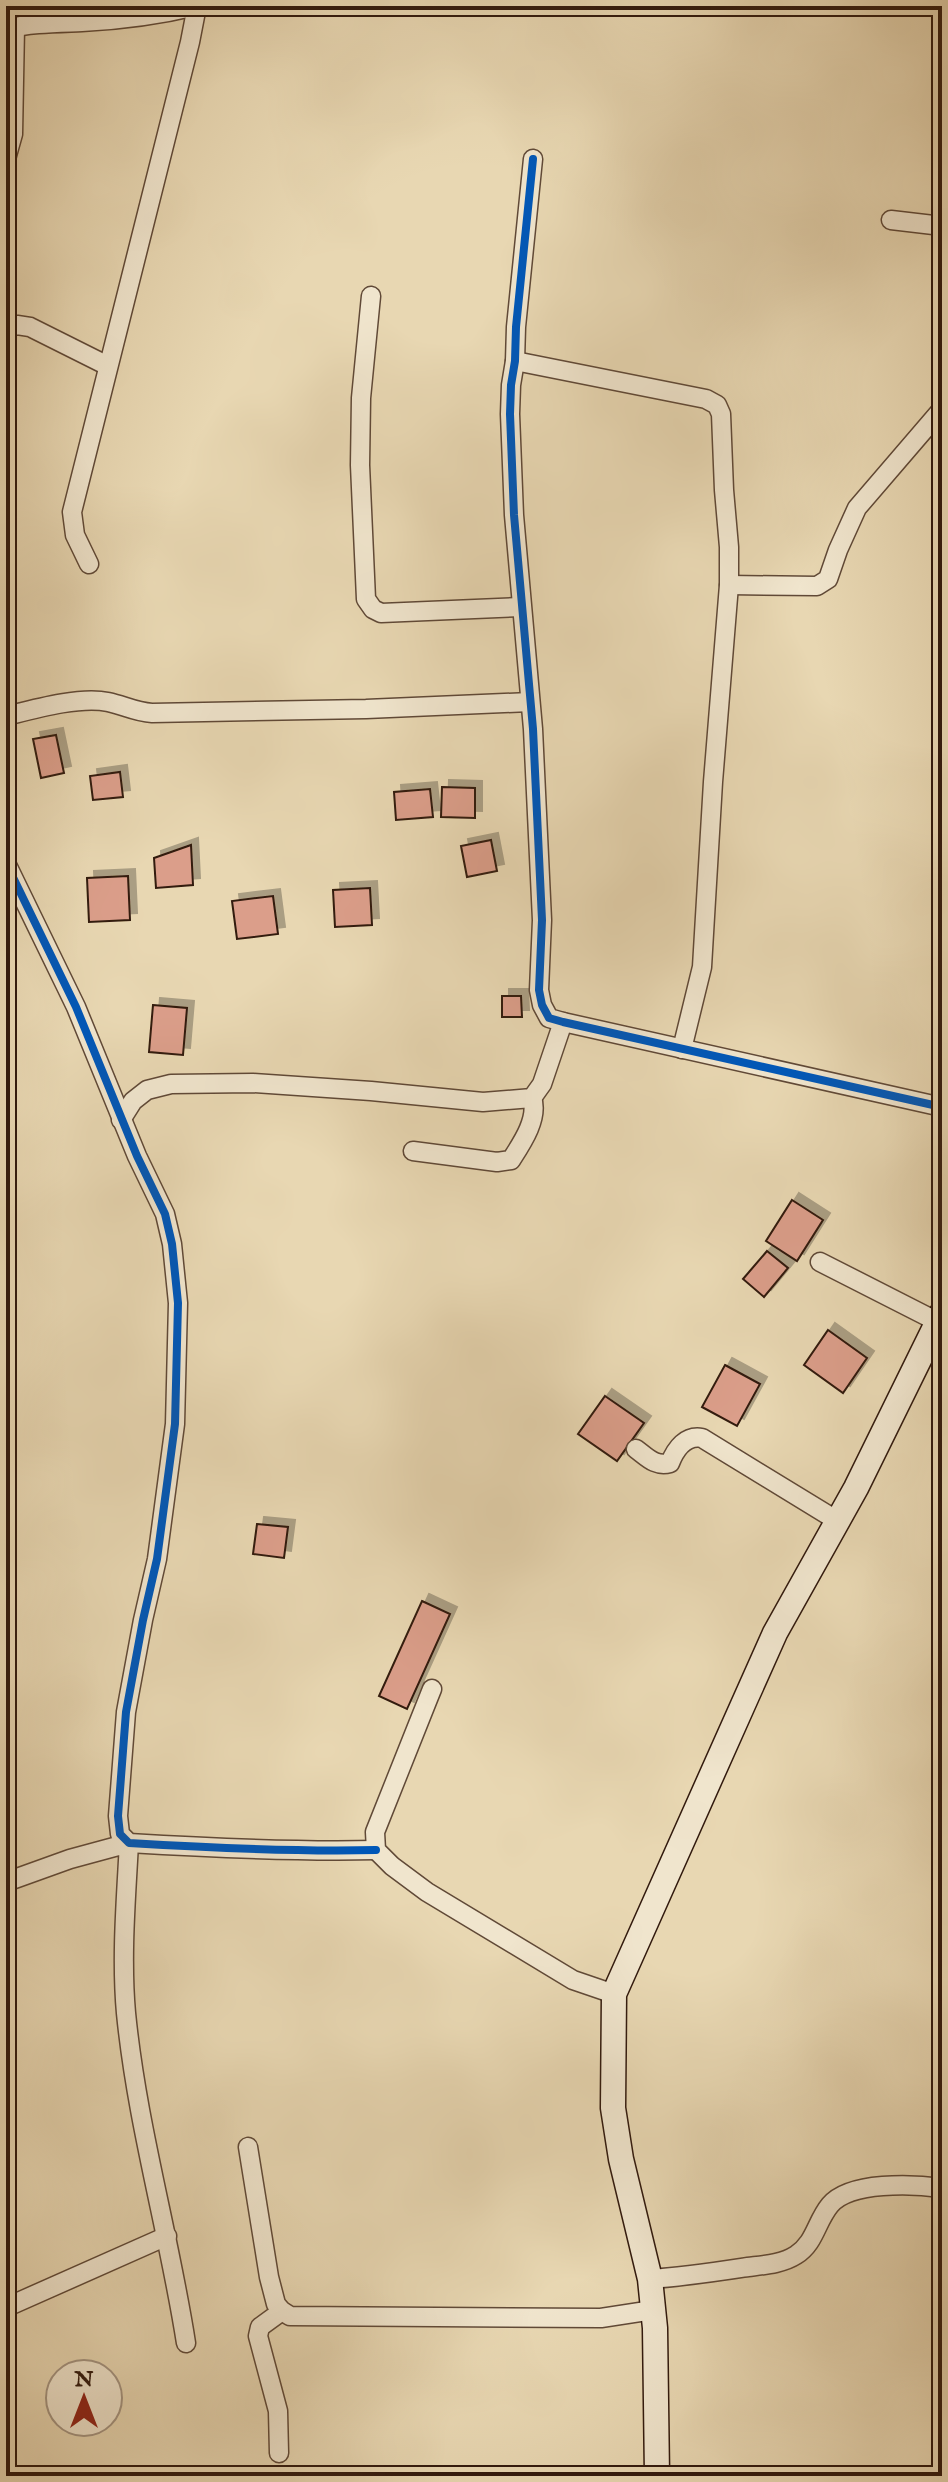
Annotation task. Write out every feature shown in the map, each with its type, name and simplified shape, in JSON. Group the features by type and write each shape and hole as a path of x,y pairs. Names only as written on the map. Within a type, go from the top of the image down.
{"street":[{"path":"6,159 13,134 11,28 164,14 197,6 72,512 75,535 89,564"},
{"path":"533,159 510,414 542,920 539,990 542,1005 549,1018 563,1022 942,1107"},
{"path":"891,220 942,226"},
{"path":"371,296 361,398 366,599 373,609 381,613 521,607"},
{"path":"6,329 17,325 30,327 108,366"},
{"path":"515,361 706,399 717,405 721,414 729,585 702,967 682,1049"},
{"path":"729,585 817,586 828,579 857,508 882,475 942,409"},
{"path":"6,716 55,705 95,701 152,713 530,702"},
{"path":"6,863 76,1007 121,1120 165,1214 172,1244 178,1303 175,1424 157,1559 126,1712 118,1816 120,1834 129,1843 124,1945 126,2014 149,2157 186,2343"},
{"path":"121,1120 133,1101 147,1090 171,1084 253,1083 483,1102 532,1098 542,1084 563,1022"},
{"path":"413,1151 497,1162 511,1160 533,1117 535,1106 532,1098"},
{"path":"657,2476 650,2279 621,2159 613,2108 614,1994 775,1633 856,1488 940,1317 820,1262"},
{"path":"636,1449 662,1465 670,1463 686,1439 702,1438 836,1520"},
{"path":"432,1689 375,1832 376,1850 427,1892 573,1980 614,1994"},
{"path":"6,1882 70,1859 129,1843 303,1852 376,1850"},
{"path":"248,2147 269,2277 276,2304 290,2316 601,2318 653,2310"},
{"path":"650,2279 782,2262 797,2255 810,2243 830,2204 845,2194 875,2187 942,2188"},
{"path":"7,2307 167,2236"},
{"path":"279,2453 278,2411 258,2336 260,2327 282,2311"}],"building":[{"path":"56,735 64,773 41,778 33,739"},
{"path":"120,772 123,797 93,800 90,776"},
{"path":"442,787 475,788 475,818 441,817"},
{"path":"430,789 433,817 396,820 394,792"},
{"path":"491,840 497,871 467,877 461,846"},
{"path":"191,845 193,885 156,888 154,858"},
{"path":"128,876 130,920 89,922 87,878"},
{"path":"370,888 372,925 335,927 333,890"},
{"path":"273,896 278,934 237,939 232,901"},
{"path":"502,996 521,996 522,1017 502,1017"},
{"path":"153,1005 187,1008 183,1055 149,1052"},
{"path":"792,1200 823,1220 797,1261 766,1241"},
{"path":"767,1251 788,1268 764,1297 743,1279"},
{"path":"828,1330 867,1358 843,1393 804,1365"},
{"path":"725,1365 760,1384 737,1426 702,1407"},
{"path":"605,1396 644,1423 617,1461 578,1434"},
{"path":"257,1524 288,1527 284,1558 253,1554"},
{"path":"422,1601 450,1614 407,1709 379,1696"}],"cycle path":[{"path":"533,159 510,414 514,515 533,729 542,920 539,990 542,1005 549,1018 563,1022 942,1107"},
{"path":"6,863 76,1007 137,1156 165,1214 172,1244 178,1303 175,1424 157,1559 126,1712 118,1816 120,1834 129,1843 253,1849 376,1850"}]}
